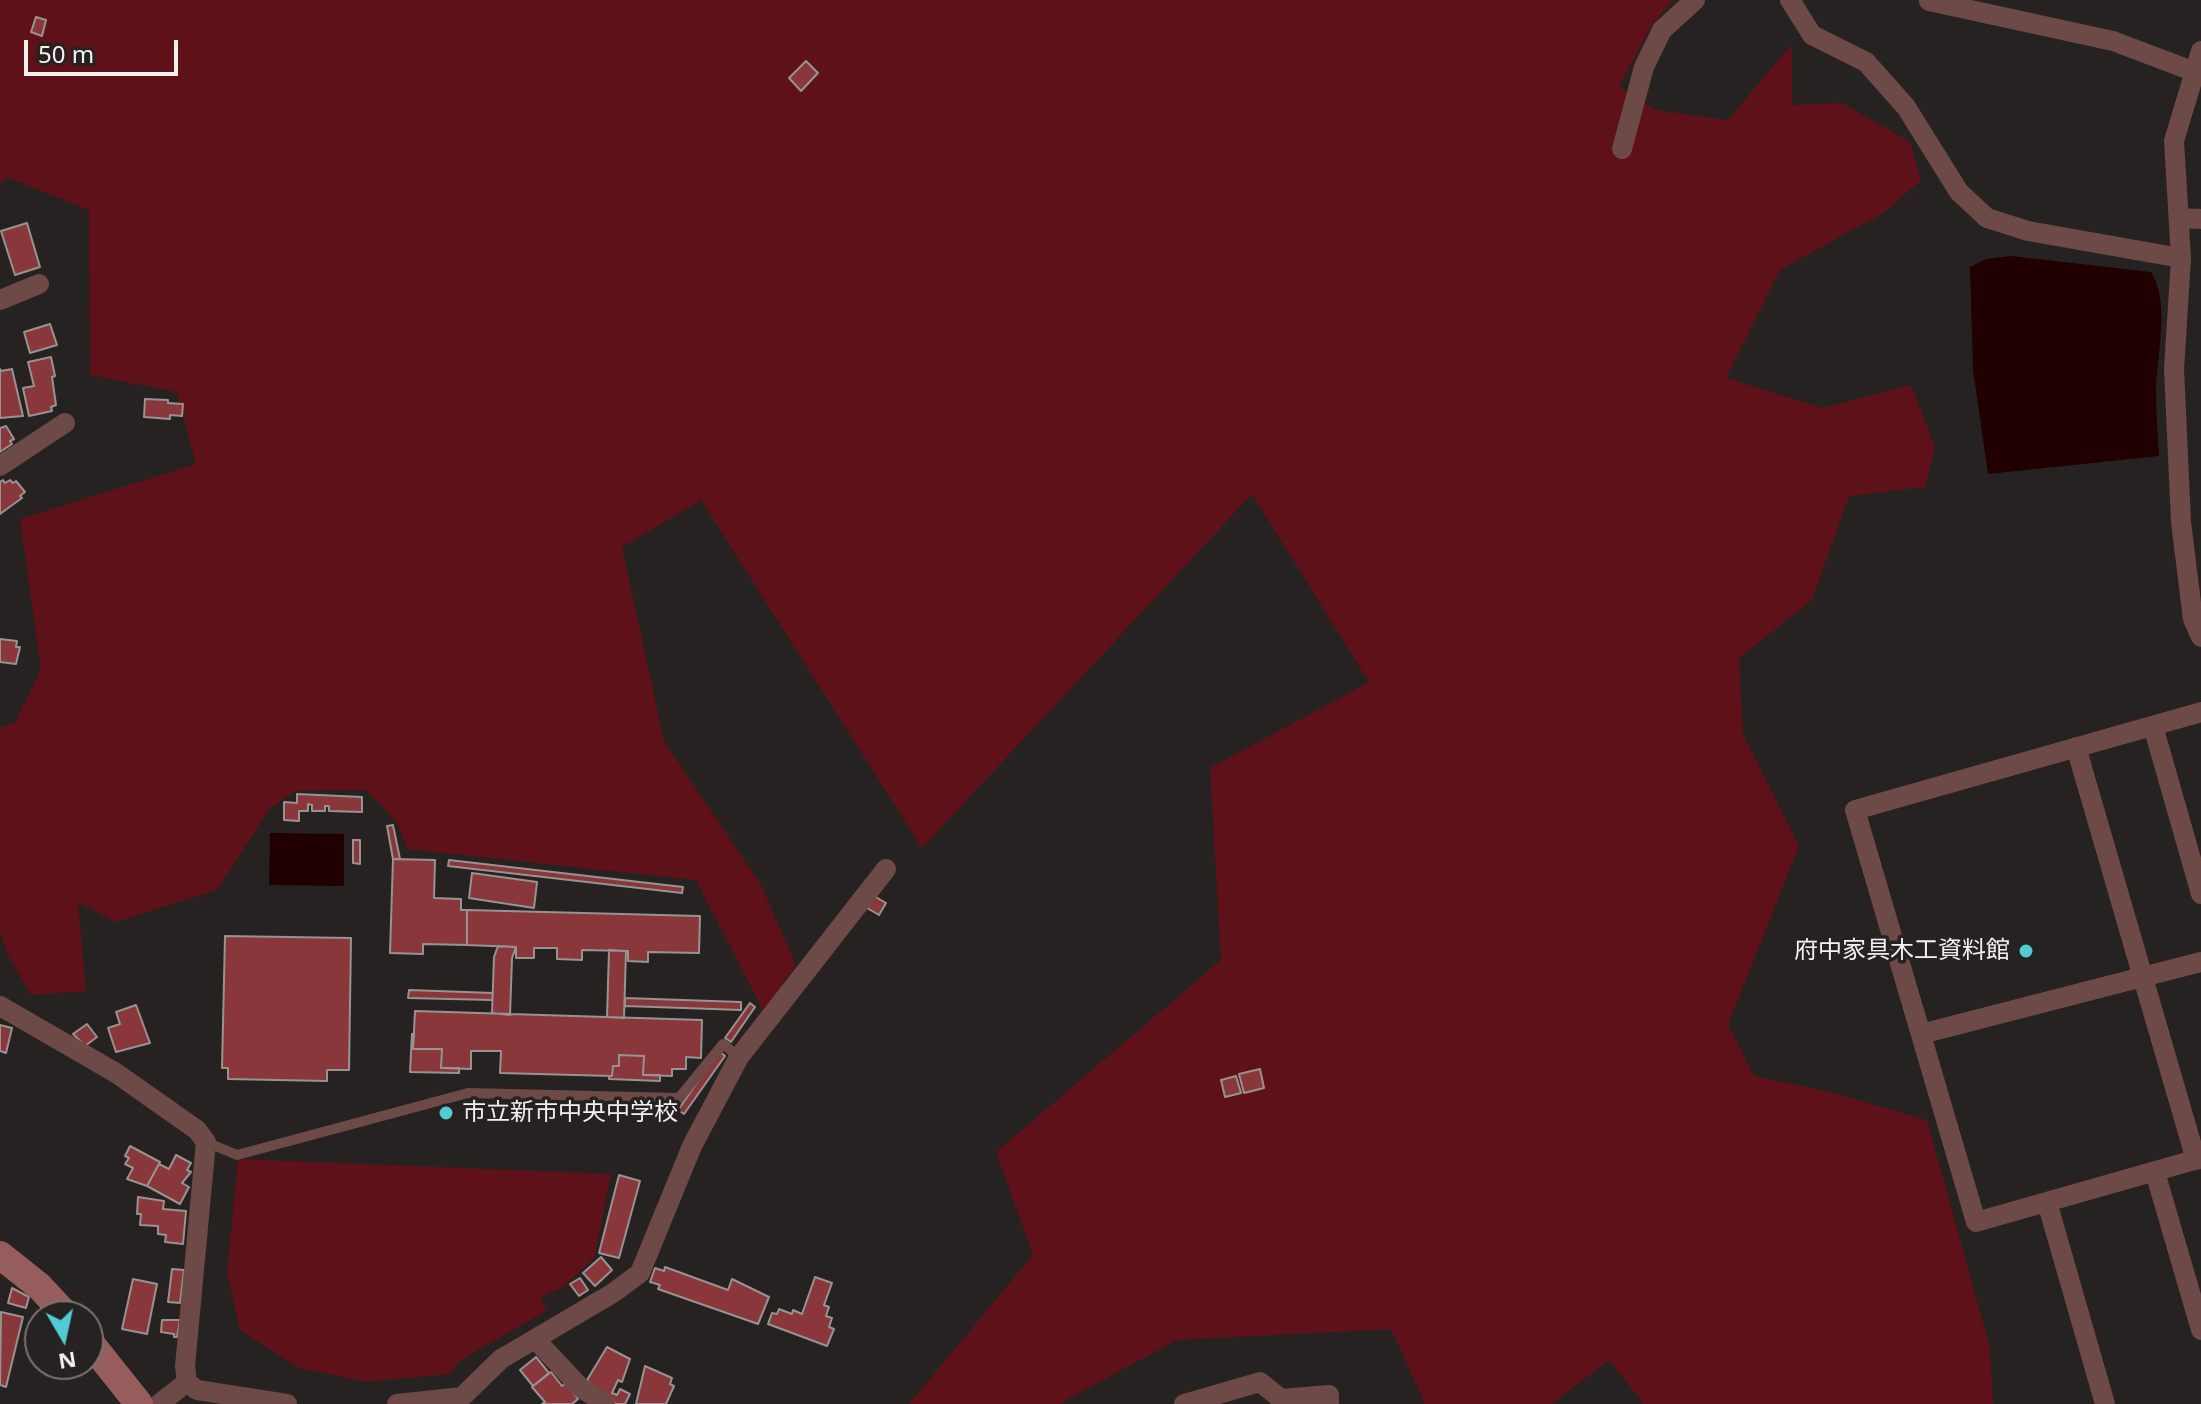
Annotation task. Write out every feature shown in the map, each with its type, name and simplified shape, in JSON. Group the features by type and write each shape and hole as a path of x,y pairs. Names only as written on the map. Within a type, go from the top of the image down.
{"main road":[{"path":"0,1255 52,1300"},
{"path":"104,1360 139,1404"}],"street":[{"path":"1622,149 1644,67 1662,30 1695,0"},
{"path":"1790,0 1812,35 1866,62 1906,107 1959,192 1987,218 2028,231 2181,258"},
{"path":"1929,0 2113,41 2195,72"},
{"path":"2201,51 2174,141 2181,258 2174,369 2181,522 2193,619 2201,637"},
{"path":"2179,218 2201,219"},
{"path":"0,300 39,284"},
{"path":"0,466 65,423"},
{"path":"2076,747 2199,1159 1976,1222 1855,810 2076,747 2153,726 2201,712"},
{"path":"2153,726 2201,894"},
{"path":"397,1404 462,1397 501,1359 613,1293 640,1273 692,1146 739,1057 886,869"},
{"path":"1921,1034 2201,962"},
{"path":"0,1006 116,1073 197,1130 206,1142 185,1366 187,1382 197,1390 287,1404"},
{"path":"2155,1172 2201,1330"},
{"path":"2047,1202 2105,1404"},
{"path":"535,1339 580,1387 605,1404"},
{"path":"159,1404 187,1382"},
{"path":"1184,1404 1260,1382 1281,1399 1329,1395 1329,1404"}],"lane":[{"path":"206,1142 237,1155 468,1093 679,1098 723,1044 739,1057"}],"shaded area":[{"path":"0,0 1673,0 1651,26 1619,87 1655,110 1728,120 1792,44 1792,105 1842,103 1910,142 1921,180 1885,212 1780,270 1726,378 1823,408 1911,385 1935,447 1925,487 1849,496 1812,600 1739,658 1743,734 1799,846 1728,1025 1754,1076 1830,1092 1927,1120 1990,1348 1993,1404 1644,1404 1609,1360 1552,1404 1425,1404 1391,1329 1177,1340 1059,1404 909,1404 1033,1255 996,1152 1221,960 1210,768 1369,682 1252,494 922,848 701,500 622,547 664,741 761,885 796,965 764,1012 696,880 408,849 396,821 366,790 296,791 270,808 217,890 116,922 78,902 86,991 31,995 7,953 0,931 0,728 15,723 41,669 20,519 196,464 177,392 90,375 89,210 7,177 0,184"},
{"path":"2011,256 2151,272 2157,285 2161,314 2156,394 2159,456 1988,474 1973,370 1970,267 1986,259"},
{"path":"270,833 344,834 344,886 269,885"},
{"path":"238,1159 611,1174 594,1258 563,1287 541,1297 546,1311 459,1361 450,1374 367,1382 299,1368 240,1330 227,1273"}],"building":[{"path":"36,17 46,20 42,36 31,32"},
{"path":"806,61 818,73 801,91 789,78"},
{"path":"27,223 40,267 15,275 1,231"},
{"path":"50,324 57,345 30,353 24,332"},
{"path":"51,357 56,405 51,407 52,411 29,416 23,388 34,386 28,362"},
{"path":"0,369 12,369 23,416 0,418"},
{"path":"145,399 183,404 182,416 170,415 170,419 144,417"},
{"path":"6,426 14,439 0,452 0,428"},
{"path":"3,480 5,483 16,481 25,492 20,496 22,498 0,514 0,482"},
{"path":"0,639 17,641 16,647 20,647 16,664 0,662"},
{"path":"297,794 362,797 362,812 329,811 329,806 325,806 325,811 312,811 312,805 308,804 308,811 299,811 299,821 284,820 284,802 297,803"},
{"path":"393,825 400,859 393,859 387,826"},
{"path":"353,840 360,840 360,864 353,863"},
{"path":"393,859 435,860 434,898 461,899 461,910 467,910 467,945 423,944 423,954 390,953"},
{"path":"449,860 683,887 682,893 448,866"},
{"path":"472,873 537,882 534,908 469,898"},
{"path":"874,896 886,903 879,915 867,908"},
{"path":"467,910 700,916 699,953 648,952 648,962 628,961 628,951 582,950 582,960 557,959 557,948 534,948 534,958 516,958 516,947 467,945"},
{"path":"225,936 351,938 349,1070 327,1070 327,1081 228,1079 228,1068 222,1068"},
{"path":"498,946 516,947 512,958 510,1015 492,1013 494,957"},
{"path":"609,950 626,951 624,1018 607,1017"},
{"path":"409,990 493,993 492,1000 408,998"},
{"path":"625,998 741,1002 741,1010 625,1006"},
{"path":"750,1003 755,1007 731,1042 725,1038"},
{"path":"136,1005 150,1043 116,1052 108,1028 120,1024 116,1012"},
{"path":"415,1011 702,1020 701,1058 686,1057 686,1069 672,1069 672,1076 643,1075 644,1056 619,1055 619,1066 613,1066 612,1076 500,1073 501,1051 471,1051 471,1069 441,1068 442,1049 413,1049"},
{"path":"87,1024 97,1037 85,1046 73,1034"},
{"path":"0,1025 12,1028 6,1053 0,1051"},
{"path":"412,1034 413,1049 442,1049 441,1068 459,1068 459,1073 410,1072"},
{"path":"719,1051 725,1056 684,1114 678,1110"},
{"path":"619,1055 644,1056 643,1075 660,1075 660,1081 609,1079 613,1066 619,1066"},
{"path":"1260,1069 1264,1088 1244,1093 1239,1074"},
{"path":"1236,1076 1241,1093 1225,1097 1221,1080"},
{"path":"634,1105 673,1107 673,1115 634,1113"},
{"path":"130,1146 160,1162 147,1186 127,1179 133,1168 125,1164"},
{"path":"176,1155 191,1163 187,1170 191,1172 182,1183 189,1187 180,1204 147,1186 159,1164 169,1169"},
{"path":"619,1175 640,1181 619,1258 599,1253"},
{"path":"138,1197 164,1201 163,1209 186,1211 183,1244 165,1242 166,1235 158,1234 158,1226 140,1225"},
{"path":"601,1257 612,1270 595,1286 583,1273"},
{"path":"665,1267 728,1290 732,1279 769,1297 758,1324 658,1289 660,1285 650,1282 655,1268 664,1271"},
{"path":"172,1269 184,1270 180,1303 168,1302"},
{"path":"815,1277 832,1283 824,1305 829,1307 826,1316 832,1318 829,1327 834,1329 827,1346 768,1324 772,1313 777,1314 779,1309 802,1314"},
{"path":"580,1278 588,1290 579,1296 570,1284"},
{"path":"133,1279 157,1284 147,1334 122,1329"},
{"path":"12,1288 29,1297 24,1300 24,1307 8,1303"},
{"path":"1,1312 23,1317 6,1387 0,1385"},
{"path":"162,1320 180,1320 177,1337 161,1332"},
{"path":"607,1347 630,1359 622,1382 618,1380 612,1393 617,1395 620,1389 630,1394 625,1404 616,1404 603,1397 587,1380"},
{"path":"536,1357 549,1373 533,1386 520,1370"},
{"path":"645,1366 672,1378 670,1384 674,1386 666,1404 636,1404"},
{"path":"551,1372 562,1386 566,1383 578,1399 572,1404 542,1404 545,1402 532,1387"}],"place":[{"name":"府中家具木工資料館","path":"2026,951"},
{"name":"市立新市中央中学校","path":"446,1113"}]}
